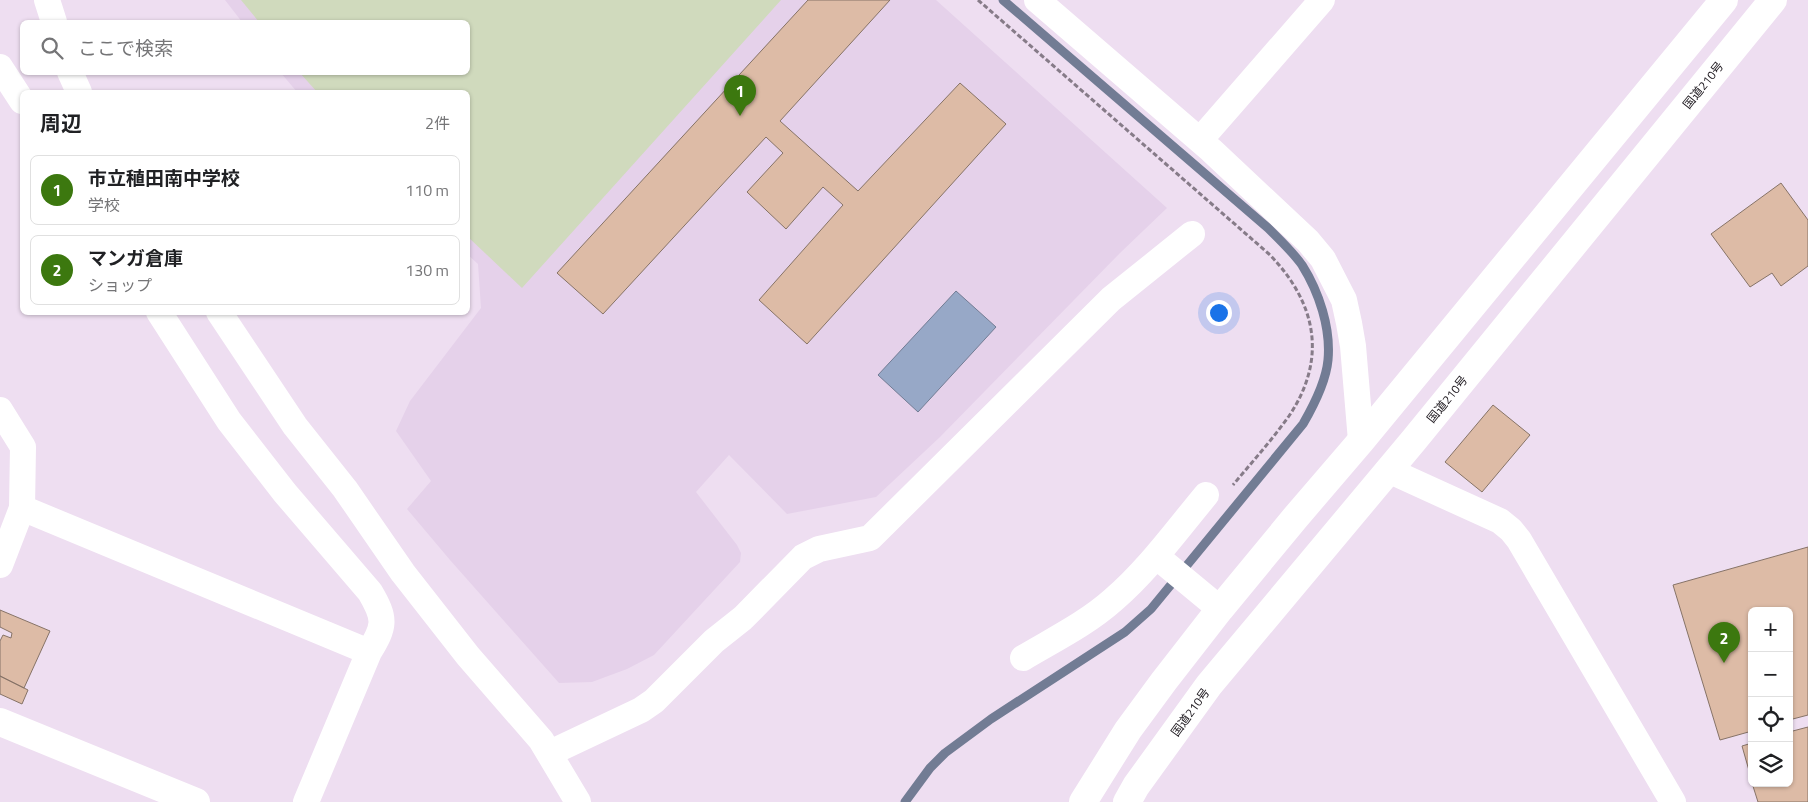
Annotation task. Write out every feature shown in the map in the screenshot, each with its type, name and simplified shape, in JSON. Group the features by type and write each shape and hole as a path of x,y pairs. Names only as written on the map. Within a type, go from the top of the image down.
{"main road":[{"path":"1083,802 1128,730 1220,609 1361,441 1724,0"},
{"name":"国道210号","path":"1127,802 1136,786 1209,685 1388,470 1773,0"},
{"path":"0,722 196,802"}],"street":[{"path":"47,0 53,20"},
{"path":"1038,0 1200,140 1308,241 1323,259 1344,300 1354,346 1361,441"},
{"path":"1200,140 1322,0"},
{"path":"0,66 20,98"},
{"path":"71,75 78,90"},
{"path":"550,753 641,710 654,701 714,641 743,618 810,552 870,538 1111,299 1192,234"},
{"path":"161,315 229,421 285,493 370,592 381,610 381,632 369,652 306,802"},
{"path":"221,315 295,426 345,489 403,573 468,656 541,740 578,802"},
{"path":"0,410 24,447 22,508 0,565"},
{"path":"1388,470 1500,522 1511,530 1549,590 1673,802"},
{"path":"1023,658 1087,620 1133,582 1163,562 1206,495"},
{"path":"22,508 369,652"},
{"path":"1163,562 1220,609"}],"shaded area":[{"path":"225,0 936,0 1167,208 1120,253 940,437 876,497 787,514 729,455 696,492 737,545 741,553 740,562 654,655 627,669 592,682 559,683 407,509 431,481 396,431 410,401 481,308 478,264 470,257 470,90 295,90 283,75 470,75 470,20 240,20"}],"green space":[{"path":"241,0 781,0 522,288 470,239 470,90 315,90 302,75 470,75 470,20 257,20"}],"water":[{"path":"956,291 996,327 918,412 878,375"}],"building":[{"path":"808,0 890,0 780,121 858,191 960,83 1006,124 807,344 759,300 843,205 823,187 786,229 747,192 783,153 766,137 603,314 557,273"},
{"path":"1781,183 1808,220 1808,266 1781,286 1772,273 1750,287 1711,234"},
{"path":"1493,405 1530,435 1482,492 1445,462"},
{"path":"1808,547 1808,715 1793,719 1793,607 1748,607 1748,732 1720,740 1673,585"},
{"path":"0,610 50,631 24,688 0,676 0,641 3,635 11,638 12,633 0,627"},
{"path":"0,676 28,690 22,704 0,694"},
{"path":"1808,727 1808,802 1758,802 1753,787 1793,787 1793,731"},
{"path":"1748,744 1748,767 1742,746"}],"waterway":[{"path":"905,802 930,768 945,753 991,719 1125,632 1151,609 1303,424 1322,385 1328,360 1328,335 1318,298 1302,265 1290,250 1268,228 1003,0"}],"place":[{"name":"市立稙田南中学校","path":"740,116"},
{"name":"マンガ倉庫","path":"1724,663"}]}
